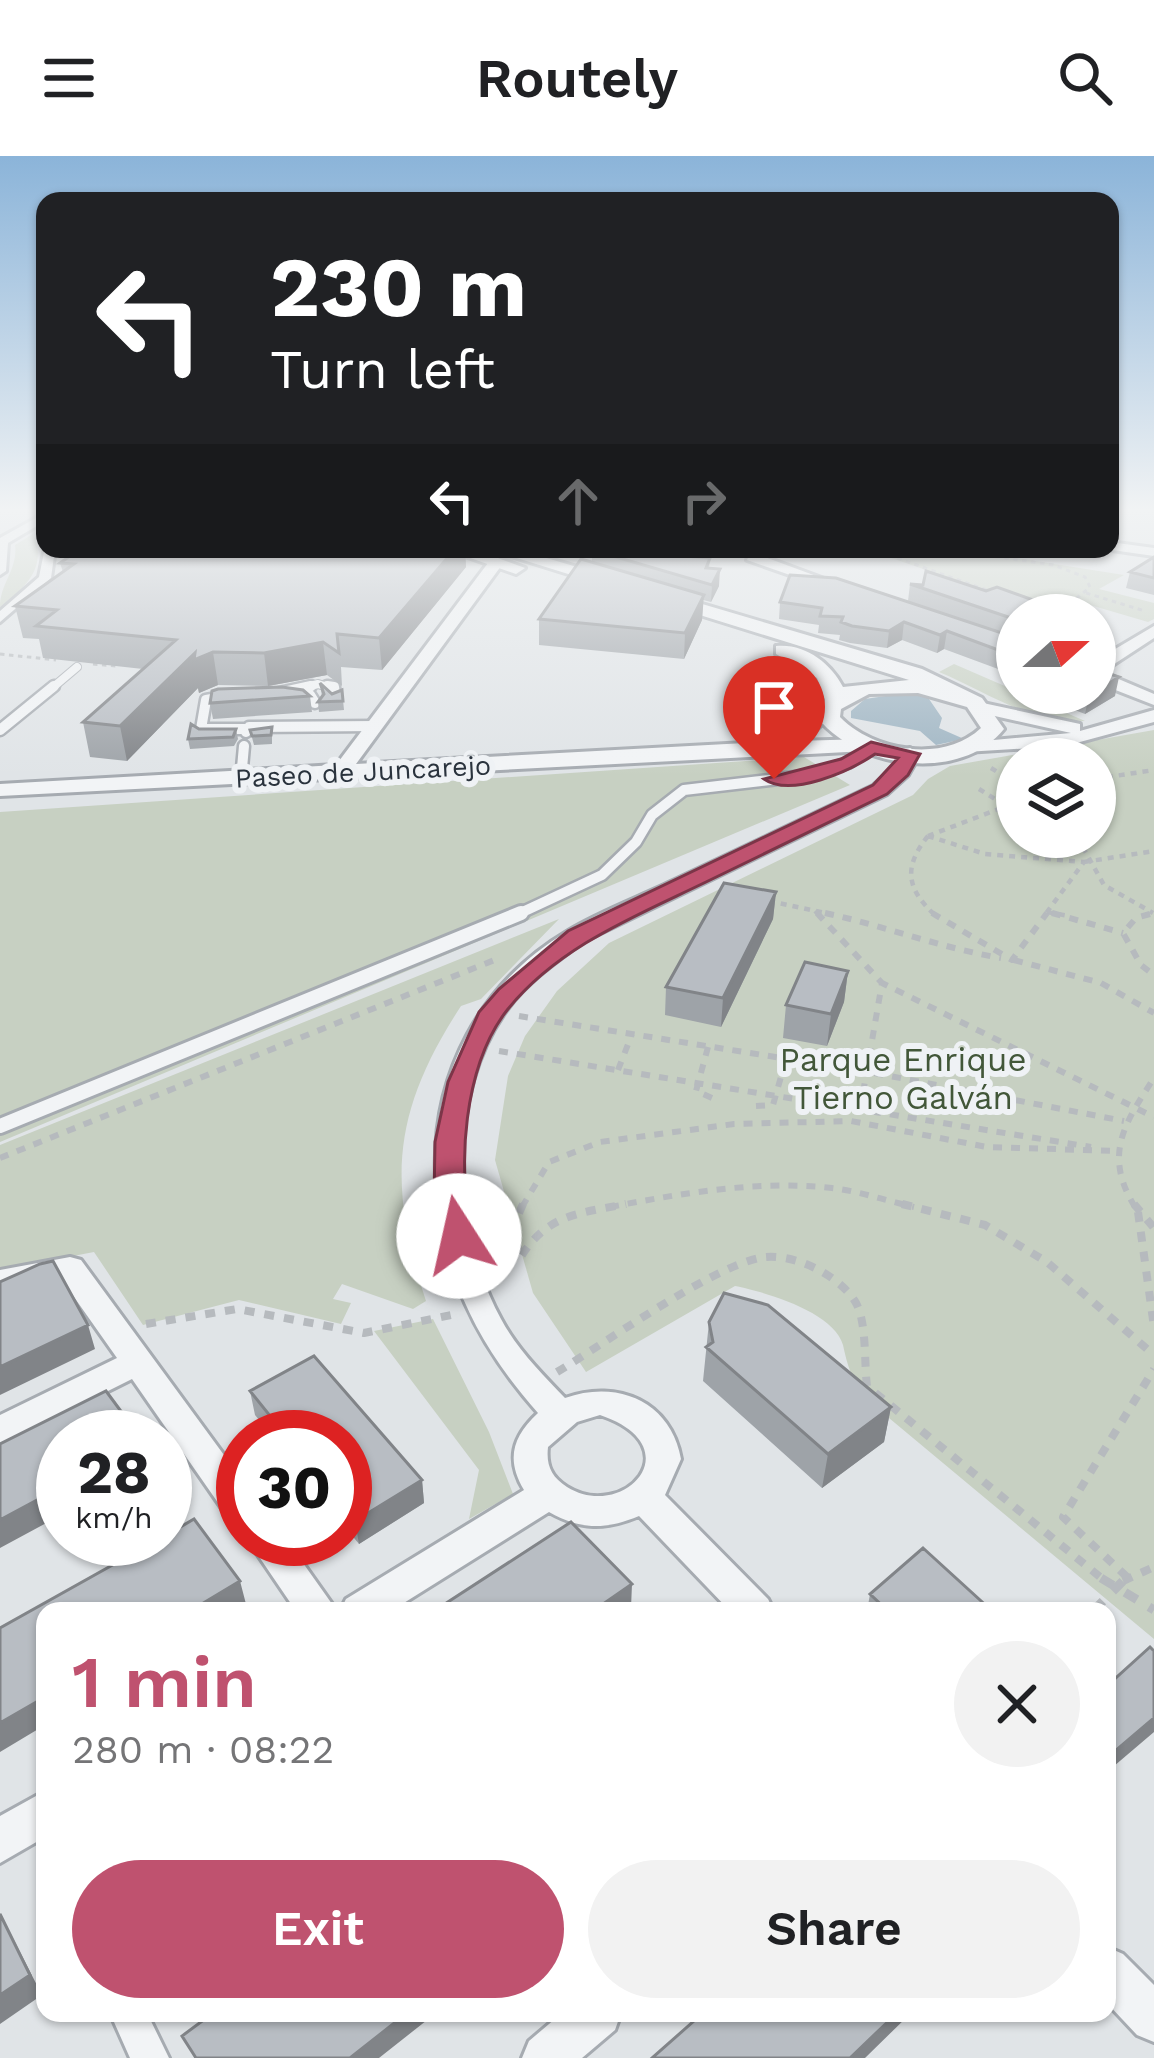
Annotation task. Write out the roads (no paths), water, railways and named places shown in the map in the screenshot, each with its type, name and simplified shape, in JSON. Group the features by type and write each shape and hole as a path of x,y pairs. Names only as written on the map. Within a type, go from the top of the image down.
{"street":[{"path":"339,774 468,599"},
{"path":"636,599 795,653 821,668 834,685 829,718 836,729 868,746 910,754 1013,748 1154,716"},
{"path":"657,599 914,674 974,703 993,729 972,748"},
{"path":"1116,658 1154,631"},
{"path":"1116,683 1154,700"},
{"path":"833,704 850,692 892,685 1043,724 1101,731"},
{"name":"Paseo de Juncarejo","path":"726,749 774,742 802,732 833,704"},
{"name":"Paseo de Juncarejo","path":"0,790 726,749 868,746"},
{"path":"545,1399 480,1309 449,1199 449,1142 461,1082 492,1012 536,965 576,936 880,790 901,771 910,754"},
{"path":"0,1281 70,1268 216,1472"},
{"path":"0,1431 135,1363"},
{"path":"545,1399 600,1402 641,1414 664,1446 665,1465 658,1483 644,1498 606,1512 585,1511 548,1494 536,1478 532,1442 545,1399"},
{"path":"374,1602 548,1494"},
{"path":"644,1498 746,1602"},
{"path":"285,1566 311,1602"},
{"path":"1116,1979 1154,2018"},
{"path":"132,2022 150,2058"},
{"path":"546,2058 588,2022"}],"lane":[{"path":"0,730 77,667"},
{"path":"272,700 326,683 334,687 335,694"},
{"path":"272,700 310,695 315,713"},
{"path":"243,700 212,697 201,729 246,730 292,714 315,713 375,726"},
{"path":"272,700 292,700 292,714"},
{"path":"241,779 244,746"},
{"path":"0,1126 526,911 602,875 636,842 652,815 684,790 812,775 848,763 868,746"}],"water":[{"path":"899,694 935,697 929,699 942,718 939,728 964,739 936,745 920,731 851,718 851,711 865,699"}],"park label":[{"name":"Parque Enrique Tierno Galván","path":"903,1078"}]}
